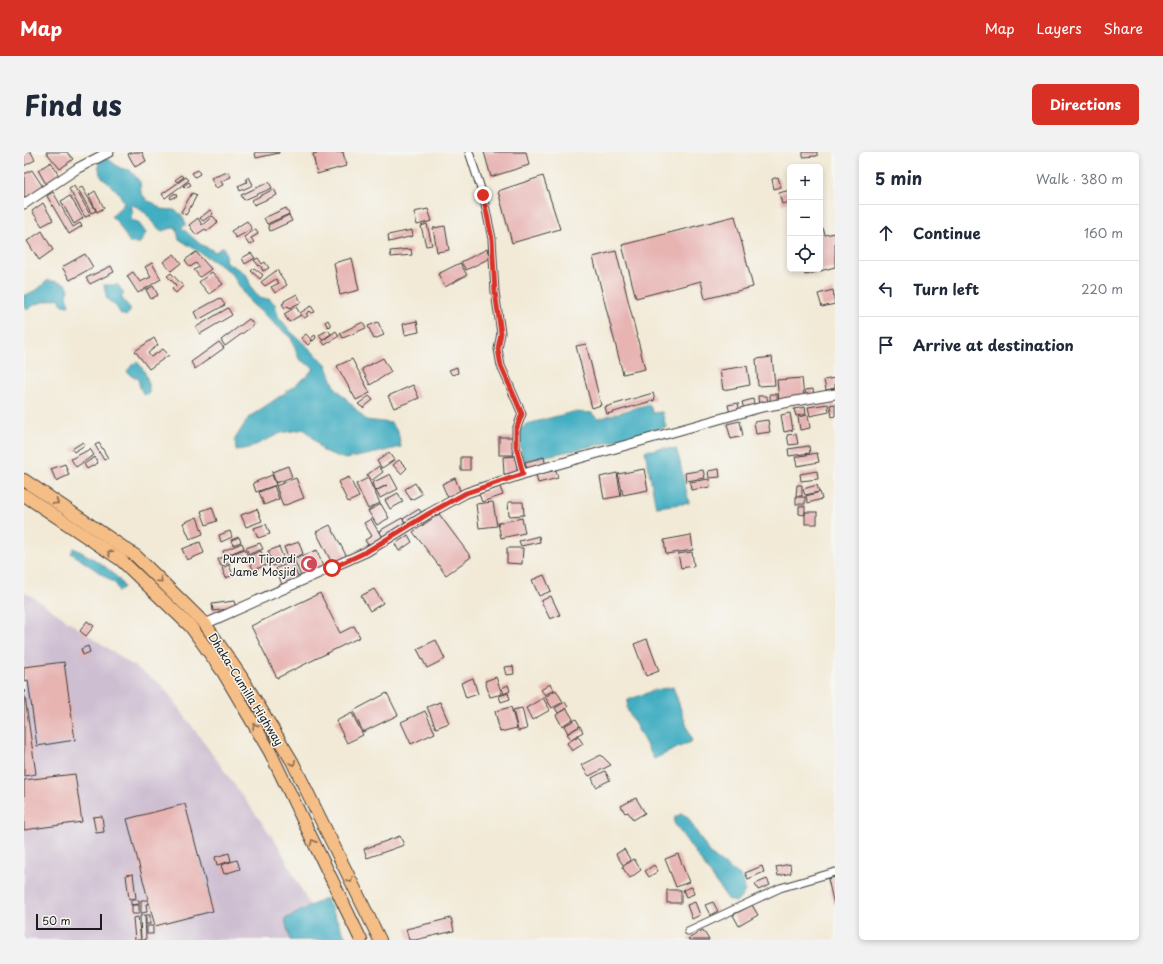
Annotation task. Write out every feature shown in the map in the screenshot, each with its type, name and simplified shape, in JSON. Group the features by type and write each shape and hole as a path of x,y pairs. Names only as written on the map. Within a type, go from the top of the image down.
{"highway":[{"name":"Dhaka–Cumilla Highway","path":"24,480 136,556 203,621 242,678 292,761 380,940"},
{"name":"Dhaka–Cumilla Highway","path":"24,495 121,560 191,627 223,672 270,752 361,940"},
{"path":"191,627 203,621"}],"street":[{"path":"24,204 78,168 109,152"},
{"path":"469,152 483,195 492,239 495,292 501,333 498,349 501,366 522,414 516,430 516,446 523,474"},
{"path":"203,621 366,552 428,514 466,493 523,474 762,407 835,394"},
{"path":"688,931 780,888 835,872"}],"shaded area":[{"path":"24,591 163,686 278,845 328,940 24,940"}],"water":[{"path":"102,158 108,159 120,168 130,170 140,182 141,193 148,201 154,203 161,209 174,210 182,215 186,225 181,227 200,244 216,252 223,246 226,255 225,261 246,274 253,291 262,299 269,299 275,304 278,316 290,331 326,364 335,387 366,420 391,423 398,432 401,447 345,459 323,451 304,429 281,433 249,448 236,450 235,439 249,417 285,393 306,377 314,368 299,359 291,338 251,303 230,272 179,239 176,227 162,231 153,224 145,212 130,205 132,212 131,220 138,222 146,233 140,243 130,243 118,223 111,216 124,202 118,192 100,175 98,161"},
{"path":"48,280 66,284 69,290 67,295 69,306 62,305 59,298 36,304 28,309 24,306 24,296 38,289"},
{"path":"104,285 118,285 124,293 121,297 130,308 130,312 126,316 121,314 115,305 107,299"},
{"path":"137,362 145,372 148,381 149,393 144,395 140,388 138,378 131,376 127,372 132,365"},
{"path":"649,404 653,413 662,412 666,427 602,444 523,461 519,431 527,424 573,412 592,413 598,419"},
{"path":"663,448 676,449 689,503 656,507 645,451"},
{"path":"74,548 108,569 124,587 119,592 116,584 71,553"},
{"path":"673,687 692,741 654,759 627,709 628,700 655,690"},
{"path":"681,814 687,816 710,854 740,876 744,883 745,890 742,897 735,902 728,899 674,823 675,817"},
{"path":"326,898 347,940 290,940 285,919"}],"building":[{"path":"24,152 31,152 35,160 24,166"},
{"path":"46,152 67,152 73,159 60,169"},
{"path":"133,152 142,152 146,161 135,167 128,154"},
{"path":"255,152 279,152 279,153 256,158"},
{"path":"320,152 343,152 346,166 317,174 313,154"},
{"path":"484,152 526,152 529,165 491,177"},
{"path":"803,152 817,152 817,156 803,157"},
{"path":"51,162 59,176 46,184 38,170"},
{"path":"32,170 43,187 24,198 24,174"},
{"path":"198,170 200,174 195,177 192,173"},
{"path":"228,172 231,177 221,181 223,185 216,188 211,178"},
{"path":"182,175 184,177 177,182 175,180"},
{"path":"543,176 560,229 512,243 498,191"},
{"path":"186,177 189,180 165,198 162,194"},
{"path":"249,177 253,185 240,191 238,186 247,182 246,179"},
{"path":"778,177 781,187 774,189 772,179"},
{"path":"189,182 191,185 185,188 183,186"},
{"path":"269,182 272,188 244,200 241,195"},
{"path":"74,186 90,215 85,217 69,189"},
{"path":"82,187 96,211 91,213 78,189"},
{"path":"274,189 277,195 254,205 252,200"},
{"path":"95,191 104,208 97,212 89,195"},
{"path":"787,191 787,203 782,204 779,193"},
{"path":"53,192 73,227 80,223 82,226 69,234 47,196"},
{"path":"175,193 177,196 171,199 170,197"},
{"path":"192,193 197,195 186,215 181,212"},
{"path":"70,196 83,218 74,224 61,201"},
{"path":"43,203 53,220 42,226 32,211"},
{"path":"286,208 289,214 267,224 264,218"},
{"path":"428,209 432,221 417,225 414,212"},
{"path":"210,210 213,214 203,221 200,218"},
{"path":"289,215 292,221 270,231 268,225"},
{"path":"213,216 218,222 207,231 205,229 196,235 189,225 198,218 202,225"},
{"path":"735,216 753,287 705,299 701,281 636,298 622,245"},
{"path":"247,221 252,229 236,238 231,231"},
{"path":"427,224 432,245 426,246 421,226"},
{"path":"445,226 449,250 437,252 433,228"},
{"path":"823,228 825,235 835,233 835,267 823,270"},
{"path":"256,229 258,234 251,238 254,242 249,245 244,237"},
{"path":"412,230 413,236 389,242 388,235"},
{"path":"42,231 53,250 39,260 27,241"},
{"path":"411,249 412,255 391,257 390,251"},
{"path":"487,249 490,258 466,270 461,262"},
{"path":"616,251 645,369 623,374 593,257"},
{"path":"196,252 211,269 200,277 194,270 199,267 196,263 190,267 185,260"},
{"path":"251,253 255,258 245,264 242,258"},
{"path":"85,254 93,267 70,280 62,267"},
{"path":"174,254 181,263 171,271 163,262"},
{"path":"258,258 262,264 265,262 269,268 263,271 260,265 259,266 254,260"},
{"path":"352,258 359,290 340,295 334,263"},
{"path":"152,263 161,279 138,293 127,276 133,272 140,282 151,277 145,267"},
{"path":"460,263 467,275 445,287 438,274"},
{"path":"111,266 114,272 90,284 86,278"},
{"path":"254,268 263,275 260,279 251,271"},
{"path":"277,270 287,285 275,293 271,287 279,283 276,279 265,286 261,282"},
{"path":"212,272 223,284 209,294 199,282"},
{"path":"804,272 816,272 805,275"},
{"path":"171,273 183,286 176,293 172,289 176,285 167,276"},
{"path":"153,286 158,295 151,299 146,290"},
{"path":"833,290 835,304 822,307 818,294"},
{"path":"297,294 301,302 290,308 288,306 285,308 282,304 284,301"},
{"path":"220,298 225,305 198,320 194,312"},
{"path":"311,306 315,312 312,313 310,311 306,314 308,316 304,318 300,313"},
{"path":"296,307 301,315 289,322 284,314"},
{"path":"228,308 232,315 200,334 196,327"},
{"path":"249,319 254,325 225,346 221,340"},
{"path":"328,320 331,326 328,327 325,322"},
{"path":"417,321 419,332 405,335 403,324"},
{"path":"363,322 366,328 343,338 340,333"},
{"path":"378,322 384,335 374,339 368,326"},
{"path":"328,330 331,334 322,340 319,335"},
{"path":"336,331 339,336 325,345 322,341"},
{"path":"306,334 312,341 308,345 301,338"},
{"path":"315,335 316,338 313,341 311,338"},
{"path":"154,338 158,345 148,353 151,357 163,349 169,355 149,369 135,351"},
{"path":"219,342 224,348 195,369 191,362"},
{"path":"586,344 601,405 592,408 576,346"},
{"path":"772,357 775,385 758,386 756,359"},
{"path":"383,358 391,372 370,385 362,369"},
{"path":"352,359 370,393 356,400 337,366"},
{"path":"747,366 750,385 723,390 720,370"},
{"path":"457,367 458,373 452,375 449,370"},
{"path":"802,378 804,398 779,401 777,380"},
{"path":"835,378 835,388 826,390 824,380"},
{"path":"413,385 419,398 394,408 388,396"},
{"path":"813,389 814,396 806,398 805,390"},
{"path":"653,393 655,400 607,414 605,407"},
{"path":"770,394 777,394 777,401 770,401"},
{"path":"369,396 373,400 363,408 358,404"},
{"path":"758,396 767,396 768,405 759,406"},
{"path":"753,399 755,407 744,410 742,402"},
{"path":"738,403 740,412 730,414 728,405"},
{"path":"828,404 829,412 810,416 808,407"},
{"path":"835,404 835,416 832,417 830,405"},
{"path":"805,407 806,414 796,416 794,409"},
{"path":"790,413 793,430 784,432 781,415"},
{"path":"808,415 810,428 800,430 798,417"},
{"path":"768,420 770,432 756,434 754,422"},
{"path":"740,421 743,436 731,439 727,424"},
{"path":"796,434 798,444 789,445 787,435"},
{"path":"499,437 514,437 514,455 499,455"},
{"path":"83,442 85,445 74,452 72,449"},
{"path":"99,443 108,458 104,460 95,445"},
{"path":"809,446 810,453 789,456 788,449"},
{"path":"90,449 94,455 76,467 71,459"},
{"path":"389,453 394,460 382,468 377,461"},
{"path":"817,453 819,462 797,466 795,457"},
{"path":"517,456 517,474 504,474 503,457"},
{"path":"95,457 98,463 87,469 84,464"},
{"path":"461,457 470,457 470,470 461,470"},
{"path":"544,457 546,467 528,471 525,462"},
{"path":"399,460 407,468 401,474 393,465"},
{"path":"65,464 69,475 56,481 51,469"},
{"path":"288,466 292,477 276,483 272,472"},
{"path":"379,466 383,472 371,481 367,475"},
{"path":"644,469 648,490 623,495 618,474"},
{"path":"719,469 720,477 709,478 708,471"},
{"path":"556,470 558,478 538,483 536,475"},
{"path":"703,470 705,478 686,481 685,473"},
{"path":"817,471 818,479 801,481 800,474"},
{"path":"617,473 621,496 604,499 600,477"},
{"path":"390,474 398,489 380,498 376,491 387,485 375,491 372,483"},
{"path":"272,475 276,485 256,492 253,483"},
{"path":"349,477 359,497 348,502 338,482"},
{"path":"296,478 304,498 283,506 276,486"},
{"path":"368,478 380,503 368,509 356,484"},
{"path":"455,478 461,493 448,498 442,484"},
{"path":"709,479 710,487 691,490 690,482"},
{"path":"415,483 422,494 411,500 405,489"},
{"path":"797,485 802,485 802,496 796,496"},
{"path":"817,485 819,492 805,495 803,489"},
{"path":"274,486 279,499 264,505 259,492"},
{"path":"500,487 503,495 482,502 479,494"},
{"path":"820,492 822,499 808,503 806,496"},
{"path":"398,493 403,502 390,509 385,500"},
{"path":"796,497 805,497 805,504 796,504"},
{"path":"493,502 497,526 479,528 476,504"},
{"path":"508,502 523,502 524,515 509,516"},
{"path":"381,504 389,518 377,525 368,511"},
{"path":"799,506 805,506 805,515 799,514"},
{"path":"212,507 217,521 206,525 201,511"},
{"path":"257,509 262,521 246,527 241,515"},
{"path":"419,509 423,515 407,525 403,519"},
{"path":"805,512 817,512 817,524 805,524"},
{"path":"439,514 471,557 446,575 413,532"},
{"path":"197,517 203,534 190,539 183,523"},
{"path":"402,518 407,526 385,540 379,531"},
{"path":"522,518 525,533 501,538 498,523"},
{"path":"371,519 384,541 370,548 365,540 372,536 364,523"},
{"path":"266,524 270,534 258,538 254,528"},
{"path":"330,525 347,557 333,565 316,532"},
{"path":"230,531 232,537 221,542 219,535"},
{"path":"408,535 412,542 399,551 395,544"},
{"path":"691,535 693,550 666,554 664,540"},
{"path":"539,536 540,542 521,546 519,541"},
{"path":"239,537 241,542 233,545 231,540"},
{"path":"200,542 204,553 187,560 182,549"},
{"path":"299,542 303,554 289,560 284,547"},
{"path":"242,543 244,548 225,556 223,551"},
{"path":"260,543 263,549 249,554 246,548"},
{"path":"279,547 285,562 273,566 268,551"},
{"path":"507,548 523,548 522,564 507,563"},
{"path":"245,549 248,556 221,566 218,559"},
{"name":"Puran Tipordi Jame Mosjid","path":"317,550 324,570 302,579 294,559"},
{"path":"261,551 267,565 253,570 248,556"},
{"path":"692,552 694,566 681,568 678,554"},
{"path":"292,562 299,579 282,585 276,568"},
{"path":"229,565 233,575 226,578 222,568"},
{"path":"544,575 551,591 539,596 532,580"},
{"path":"374,589 383,603 370,611 361,596"},
{"path":"320,593 340,633 354,626 360,637 277,678 251,626"},
{"path":"551,596 560,615 550,619 541,601"},
{"path":"234,601 236,608 213,611 212,604"},
{"path":"87,621 94,626 86,636 80,631"},
{"path":"647,639 659,671 646,676 634,644"},
{"path":"436,640 445,659 427,668 417,649"},
{"path":"88,646 90,652 83,655 81,649"},
{"path":"64,662 75,740 37,746 28,680 24,681 24,667"},
{"path":"513,666 514,674 506,675 504,667"},
{"path":"496,677 502,694 490,697 485,681"},
{"path":"473,678 478,694 466,698 461,683"},
{"path":"550,684 554,690 545,695 541,690"},
{"path":"508,685 510,691 504,694 502,688"},
{"path":"24,690 36,774 24,776"},
{"path":"556,690 563,702 552,708 545,697"},
{"path":"387,693 398,715 363,732 353,711"},
{"path":"508,693 510,699 501,702 499,696"},
{"path":"543,698 550,710 532,720 526,708"},
{"path":"440,702 449,723 436,728 427,707"},
{"path":"565,702 568,707 558,713 555,708"},
{"path":"511,707 517,728 500,732 495,711"},
{"path":"522,708 527,729 518,731 513,710"},
{"path":"567,709 573,719 562,726 556,715"},
{"path":"425,711 435,733 411,744 401,722"},
{"path":"352,713 363,735 347,743 336,721"},
{"path":"576,719 580,726 568,733 564,726"},
{"path":"580,726 583,732 571,739 567,734"},
{"path":"578,736 583,744 572,751 567,743"},
{"path":"601,755 611,765 589,776 581,765"},
{"path":"605,771 610,780 596,787 592,778"},
{"path":"75,774 82,822 24,830 24,780"},
{"path":"636,798 645,813 633,820 628,812 625,813 621,806"},
{"path":"185,804 213,911 155,926 127,819"},
{"path":"102,816 104,832 96,833 93,817"},
{"path":"400,836 404,845 367,858 364,849"},
{"path":"624,849 631,861 623,865 616,854"},
{"path":"229,853 231,861 217,865 215,857"},
{"path":"678,854 689,882 676,887 665,859"},
{"path":"634,859 641,870 630,878 622,867"},
{"path":"237,860 240,869 224,874 221,865"},
{"path":"790,864 791,873 778,876 776,867"},
{"path":"654,865 658,871 649,877 645,871"},
{"path":"762,866 764,872 748,879 745,873"},
{"path":"133,874 136,898 129,899 126,875"},
{"path":"835,877 835,905 834,905 828,879"},
{"path":"767,879 770,885 758,890 755,884"},
{"path":"692,887 694,894 686,897 683,890"},
{"path":"667,890 681,890 681,903 667,903"},
{"path":"131,900 139,900 139,904 131,905"},
{"path":"141,900 148,900 148,904 146,904 147,912 141,913"},
{"path":"695,902 700,915 692,919 687,905"},
{"path":"713,902 718,911 710,915 705,905"},
{"path":"132,905 139,905 139,914 132,914"},
{"path":"752,905 758,915 739,926 733,915"},
{"path":"145,915 146,940 141,940 140,916"},
{"path":"146,915 150,915 150,924 146,924"},
{"path":"138,917 141,940 135,940 133,918"},
{"path":"451,918 454,931 409,940 406,929"},
{"path":"147,926 153,926 153,934 147,934"},
{"path":"703,930 709,940 688,939"}],"place":[{"name":"Puran Tipordi Jame Mosjid","path":"309,564"}],"route":[{"path":"332,568 366,552 428,514 466,493 523,474 516,446 516,430 522,414 501,366 498,349 501,333 493,275 492,239 483,195"}]}
